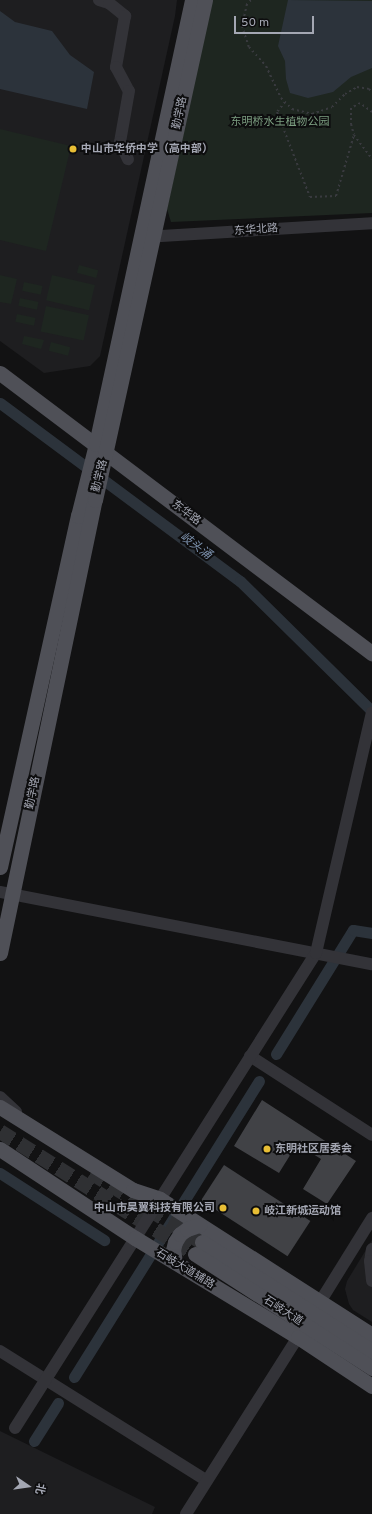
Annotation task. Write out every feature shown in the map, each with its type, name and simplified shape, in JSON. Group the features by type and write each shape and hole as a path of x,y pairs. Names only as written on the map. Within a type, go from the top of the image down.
{"main road":[{"name":"勤学路","path":"0,867 102,443 146,237 192,0"},
{"name":"勤学路","path":"146,237 205,0"},
{"name":"东华路","path":"0,361 102,443 372,653"},
{"name":"东华路","path":"0,373 102,443 372,641"},
{"name":"勤学路","path":"0,953 6,893 89,496"},
{"path":"0,1107 133,1190 160,1200 199,1224 372,1336"},
{"name":"石岐大道辅路","path":"0,1149 135,1238 298,1338 372,1386"},
{"path":"175,1262 173,1250 175,1242 180,1234 199,1224"},
{"name":"石岐大道","path":"372,1351 198,1248 372,1368"}],"street":[{"path":"98,0 109,3 125,16 116,67 129,91 120,142 128,159"},
{"name":"东华北路","path":"146,237 372,222"},
{"path":"14,1428 316,953 372,712"},
{"path":"6,893 366,963"},
{"path":"250,1056 372,1135"},
{"path":"0,1097 31,1126"},
{"path":"320,1302 372,1218"},
{"path":"362,1235 372,1244"},
{"path":"372,1250 370,1261 372,1281"},
{"path":"186,1514 206,1480 298,1338"},
{"path":"0,1352 206,1480"}],"path":[{"path":"251,0 247,4 242,26 249,47 266,66 281,98 292,109 312,114 332,107 345,94 357,87 372,92"},
{"path":"285,102 277,112 310,197 336,196 354,135"},
{"path":"372,112 360,103 351,108 351,124 354,135 372,158"}],"shaded area":[{"name":"中山市华侨中学（高中部）","path":"0,0 177,0 175,16 100,356 90,366 44,373 0,341"},
{"path":"288,0 372,1 372,68 351,77 333,92 308,98 290,93 286,79 285,61 278,46"},
{"path":"0,11 15,22 52,31 70,55 94,72 87,109 0,89"},
{"path":"372,1240 372,1322 353,1310 349,1304 345,1289 347,1281"},
{"path":"0,1431 155,1507 152,1514 0,1514"}],"green space":[{"name":"东明桥水生植物公园","path":"212,0 372,0 372,213 171,222 167,209"},
{"path":"0,129 71,146 46,251 0,240"},
{"path":"79,265 98,270 96,278 77,273"},
{"path":"0,275 17,279 11,304 0,302"},
{"path":"52,275 95,285 89,310 46,300"},
{"path":"24,282 43,286 41,295 22,291"},
{"path":"20,298 39,302 37,310 18,306"},
{"path":"46,306 89,315 84,341 41,331"},
{"path":"17,314 36,318 34,326 15,322"},
{"path":"24,336 44,340 41,349 22,344"},
{"path":"51,342 70,347 68,356 49,351"}],"building":[{"name":"东明社区居委会","path":"262,1100 356,1161 327,1204 303,1189 321,1159 297,1144 279,1173 234,1146"},
{"name":"岐江新城运动馆","path":"224,1165 310,1221 288,1256 201,1200"}],"waterway":[{"name":"岐头涌","path":"0,403 240,581 372,711"},
{"path":"276,1054 353,930 372,933"},
{"path":"74,1377 259,1081"},
{"path":"0,1173 104,1240"},
{"path":"34,1441 58,1403"}],"tunnel":[{"path":"0,1131 195,1254"},
{"path":"91,1172 202,1242"}],"place":[{"name":"中山市华侨中学（高中部）","path":"73,149"},
{"name":"东明社区居委会","path":"267,1149"},
{"name":"中山市昊翼科技有限公司","path":"223,1208"},
{"name":"岐江新城运动馆","path":"256,1211"}]}
